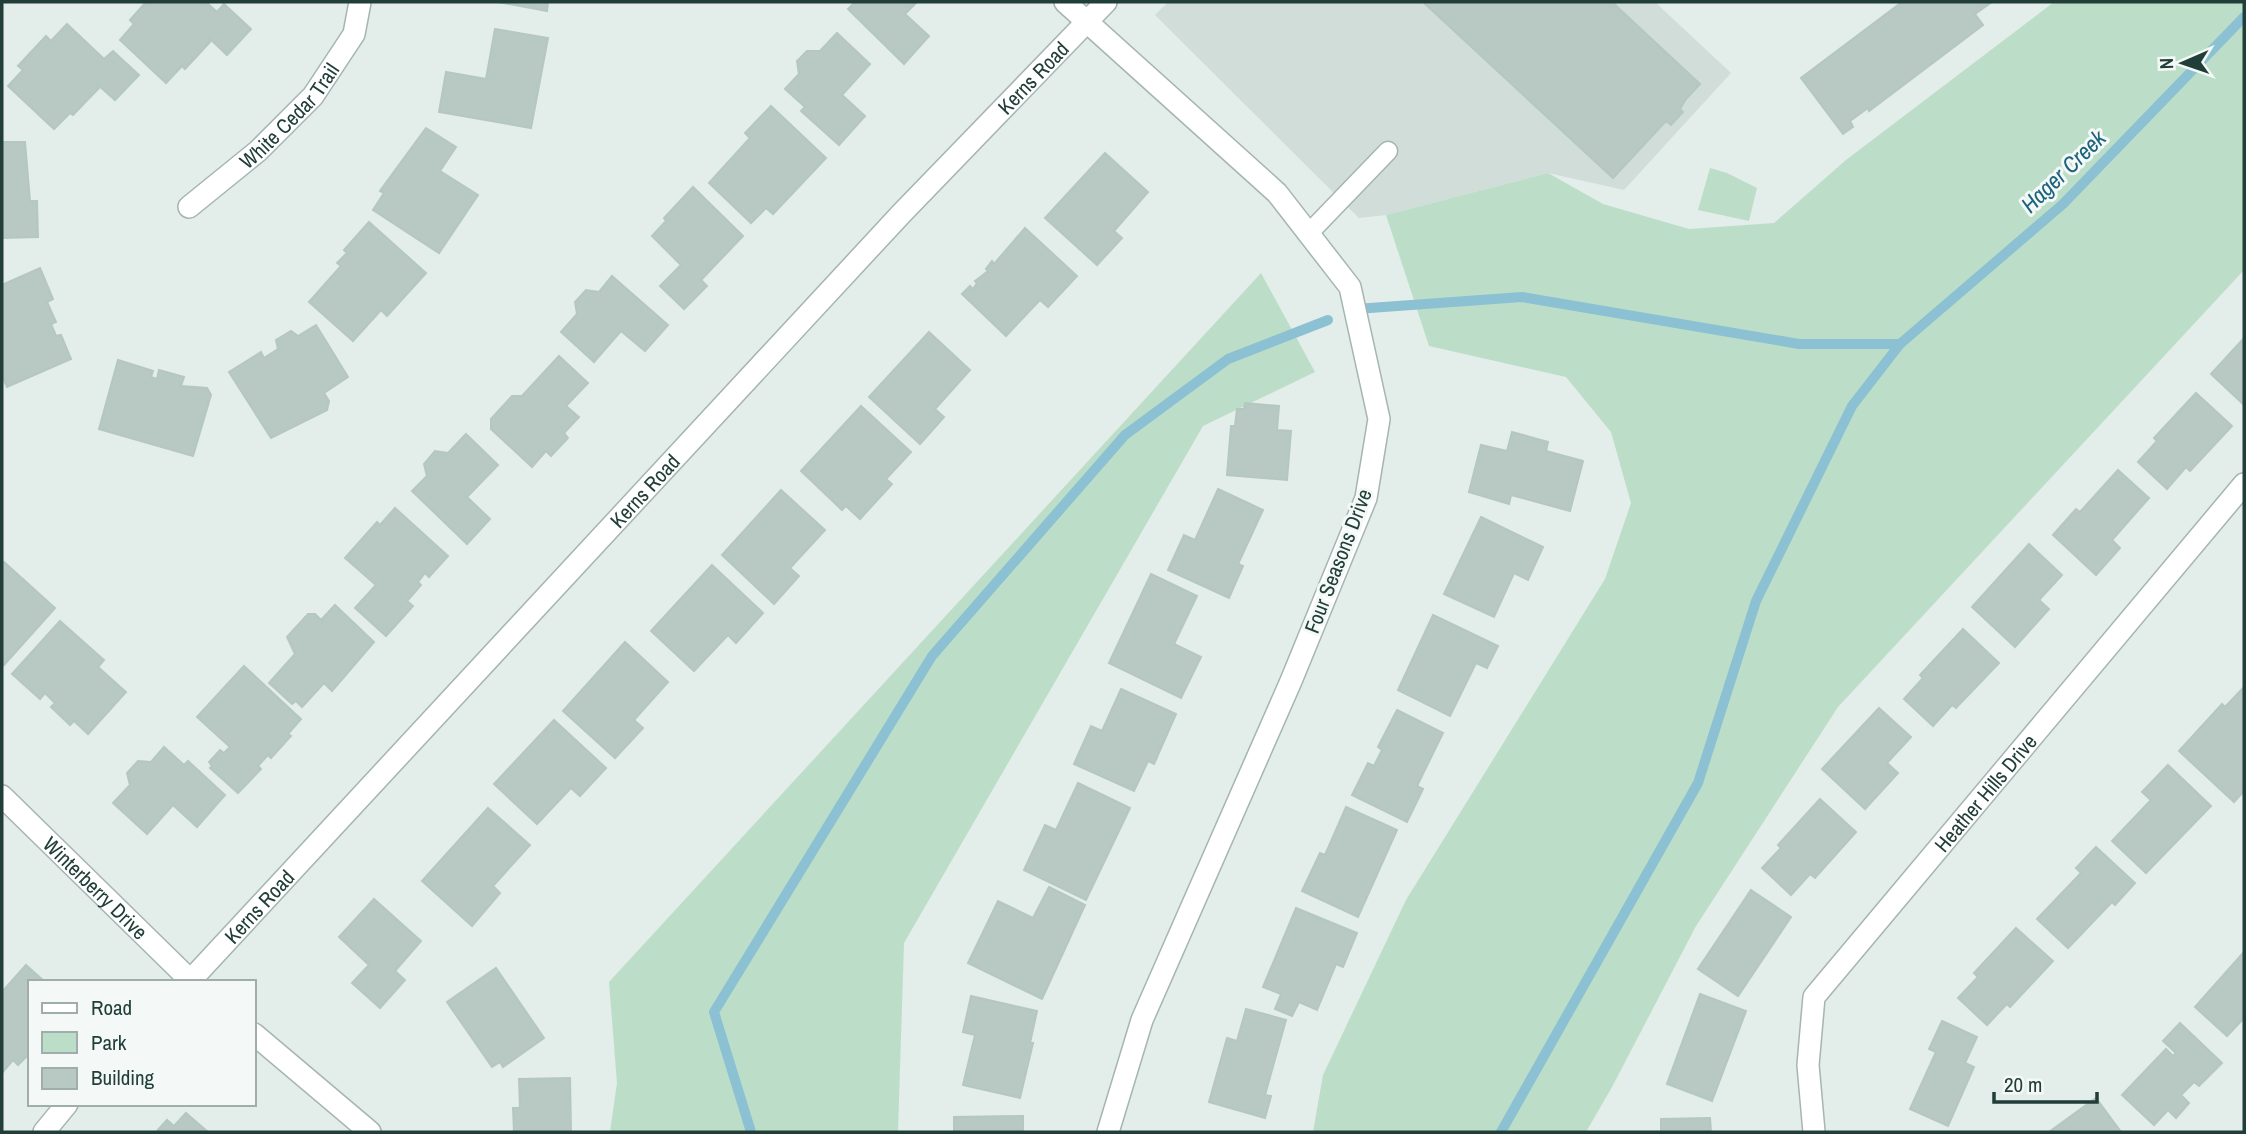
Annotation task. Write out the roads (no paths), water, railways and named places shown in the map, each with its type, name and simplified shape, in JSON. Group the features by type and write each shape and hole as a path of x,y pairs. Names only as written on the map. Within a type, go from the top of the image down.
{"street":[{"name":"White Cedar Trail","path":"189,207 258,151 313,96 354,34 360,2"},
{"path":"1065,2 1086,22"},
{"name":"Kerns Road","path":"191,980 891,224 1105,2"},
{"name":"Four Seasons Drive","path":"1086,22 1277,193 1350,287 1380,418 1366,498 1291,681 1142,1020 1108,1132"},
{"name":"Heather Hills Drive","path":"1814,1132 1808,1065 1814,997 2244,484"},
{"name":"Winterberry Drive","path":"2,796 189,980"},
{"path":"256,1036 370,1132"},
{"path":"44,1132 65,1106"}],"lane":[{"path":"1309,233 1388,151"}],"waterway":[{"name":"Hager Creek","path":"1501,1132 1698,783 1756,601 1852,406 1900,344 2063,204 2244,17"},
{"path":"1356,309 1522,297 1799,344 1900,344"},
{"path":"751,1132 714,1012 932,656 1125,435 1228,359 1328,320"}]}
